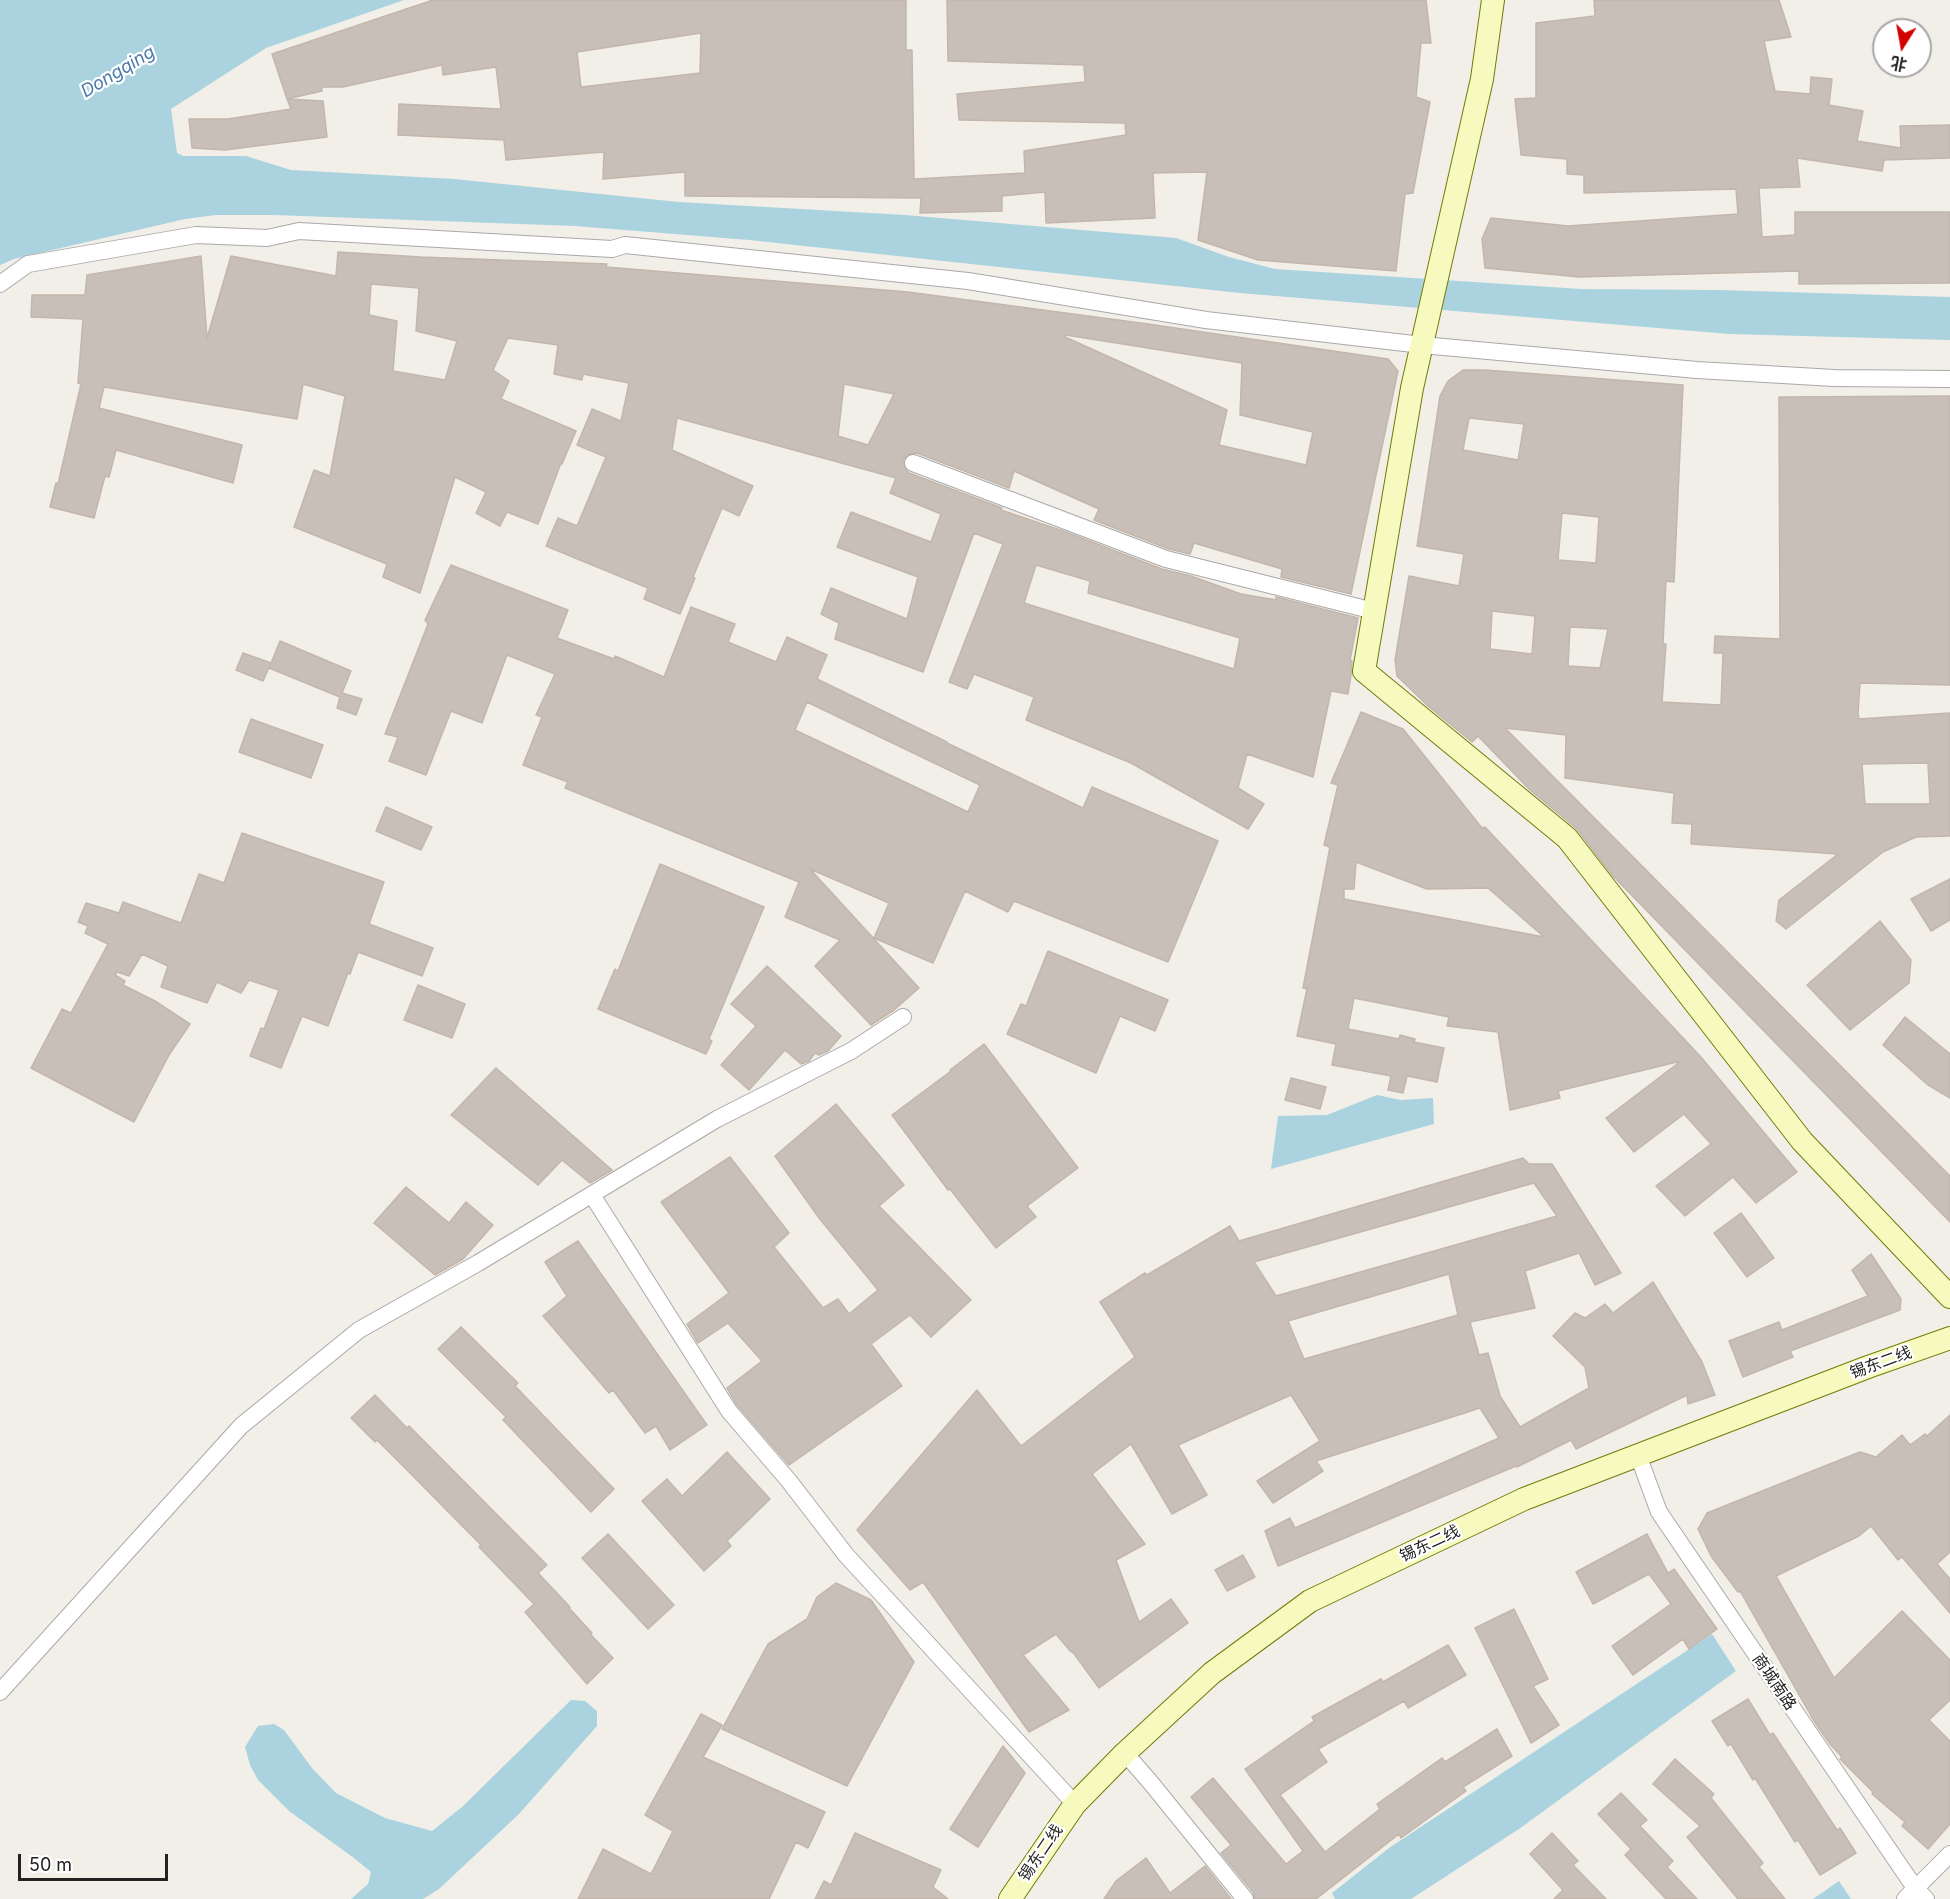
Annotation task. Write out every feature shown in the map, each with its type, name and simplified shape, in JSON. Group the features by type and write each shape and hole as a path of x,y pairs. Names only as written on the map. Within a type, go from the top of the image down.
{"street":[{"path":"1493,0 1482,79 1412,388 1364,671 1567,838 1802,1141 1950,1297"},
{"path":"0,284 28,264 196,235 267,238 299,231 612,249 625,245 968,281 1206,320 1422,345 1697,370 1834,378 1950,379"},
{"path":"913,463 1166,559 1374,611"},
{"path":"0,1692 241,1426 360,1330 478,1263 717,1119 851,1051 903,1017"},
{"path":"592,1195 729,1411 789,1481 846,1555 1075,1804"},
{"name":"锡东二线","path":"1010,1899 1075,1804 1125,1753 1212,1672 1310,1601 1524,1499 1868,1367 1950,1338"},
{"name":"商城南路","path":"1638,1455 1659,1512 1915,1895"},
{"path":"1125,1753 1245,1899"},
{"path":"1915,1895 1950,1854"}],"water":[{"name":"Dongqing","path":"0,0 404,0 266,48 171,109 177,153 183,156 246,156 291,170 454,179 679,202 905,215 1176,238 1229,257 1275,269 1581,289 1719,290 1950,297 1950,340 1729,334 1240,293 749,240 575,226 216,215 185,219 14,259 0,265"},
{"path":"1377,1095 1401,1100 1433,1098 1434,1124 1271,1169 1278,1116 1327,1115"},
{"path":"1712,1634 1736,1671 1519,1829 1411,1899 1335,1899 1332,1893 1389,1848"},
{"path":"571,1700 585,1701 597,1711 597,1726 519,1814 439,1889 423,1899 351,1899 368,1884 371,1872 289,1811 258,1780 250,1765 245,1747 258,1726 274,1724 284,1730 312,1768 336,1793 385,1818 432,1831 462,1807"},
{"path":"1839,1881 1851,1899 1813,1899"}],"building":[{"path":"433,0 906,0 906,50 912,50 914,179 1025,173 1024,151 1126,135 1125,123 959,120 957,94 1085,82 1084,65 948,61 947,0 1426,0 1431,43 1421,43 1416,97 1430,102 1413,193 1405,194 1396,271 1258,260 1198,240 1207,172 1153,173 1155,218 1046,223 1045,192 1002,196 1002,211 920,213 921,198 685,196 685,172 603,179 604,152 506,160 504,140 398,135 399,104 501,109 496,67 443,75 442,65 343,87 322,87 322,91 287,99 272,54","holes":["701,33 700,73 581,87 577,52"]},
{"path":"1594,0 1779,0 1791,37 1764,41 1775,91 1810,94 1811,77 1832,79 1829,105 1863,111 1857,141 1901,148 1900,126 1950,125 1950,158 1884,160 1882,171 1797,158 1800,187 1759,188 1762,237 1795,235 1795,212 1950,212 1950,283 1799,284 1799,271 1579,277 1485,268 1482,239 1491,218 1568,226 1738,214 1736,189 1584,193 1584,175 1567,174 1567,159 1521,155 1515,99 1536,98 1536,23 1595,16"},
{"path":"287,99 323,101 327,137 225,150 192,148 189,119 228,119 291,109"},
{"path":"338,252 607,264 606,267 908,292 1388,359 1398,371 1351,594 1281,577 1282,569 1194,543 1190,554 1169,549 1094,520 1099,509 1014,471 1009,488 917,453 907,455 903,460 905,469 909,473 1002,508 1001,510 1162,569 1191,576 1241,594 1276,600 1276,597 1358,618 1350,660 1352,661 1348,694 1331,691 1313,777 1247,754 1238,788 1264,804 1248,829 1131,763 1026,720 1034,697 974,674 967,689 949,682 1003,544 974,533 923,672 835,639 839,623 821,614 831,588 907,619 918,577 837,547 851,512 931,542 941,514 890,493 896,478 677,418 672,450 753,486 739,516 722,508 680,614 644,599 648,588 546,546 558,518 577,526 606,457 577,445 592,409 621,421 629,383 583,374 582,380 554,374 558,345 508,338 493,370 509,381 501,399 576,431 538,524 507,512 500,526 476,513 486,492 455,477 420,593 383,577 387,564 294,527 314,470 330,476 345,396 303,384 297,419 104,387 99,408 242,445 233,483 116,450 109,477 105,476 94,518 50,507 56,483 58,484 81,384 78,383 83,319 31,317 32,295 85,295 87,275 201,256 207,338 231,256 336,276","holes":["371,284 419,288 416,331 457,341 445,380 393,371 397,321 369,315","1066,335 1242,363 1240,415 1313,432 1306,465 1219,445 1227,410 1065,337","844,384 894,394 868,445 838,436","1036,565 1090,581 1088,593 1240,638 1234,669 1024,603"]},
{"path":"1463,370 1485,370 1683,385 1674,582 1666,581 1663,644 1666,644 1662,702 1721,705 1723,653 1714,653 1715,636 1780,639 1779,397 1950,396 1950,685 1860,683 1858,713 1859,719 1950,713 1950,836 1916,837 1883,852 1786,929 1776,921 1779,900 1838,854 1691,844 1692,824 1672,823 1674,793 1565,778 1566,735 1505,728 1950,1176 1950,1222 1613,876 1576,828 1530,790 1478,736 1472,742 1428,706 1397,676 1395,660 1409,576 1459,586 1464,554 1417,546 1440,396 1448,381","holes":["1469,418 1524,424 1518,460 1463,450","1562,513 1599,517 1596,563 1558,560","1492,611 1535,616 1532,654 1490,649","1570,627 1608,629 1600,668 1568,666","1928,763 1930,804 1865,804 1862,764"]},
{"path":"451,565 568,610 557,638 614,659 615,656 664,677 691,607 735,624 728,642 776,662 787,637 827,655 817,679 1083,808 1092,787 1218,841 1168,962 1014,901 1008,912 965,891 933,963 874,938 889,903 810,869 919,988 894,1010 871,1025 815,966 840,940 785,917 799,882 565,788 568,782 523,765 542,717 536,715 555,674 507,655 482,723 451,711 426,775 389,761 398,737 385,734 428,624 425,620","holes":["807,702 980,785 968,812 795,730"]},
{"path":"280,641 351,671 342,693 362,699 356,715 337,708 340,697 269,668"},
{"path":"243,653 271,663 263,681 236,670"},
{"path":"1361,712 1403,729 1482,828 1485,827 1700,1056 1797,1172 1756,1203 1733,1177 1685,1216 1656,1186 1711,1144 1684,1114 1634,1152 1606,1118 1681,1061 1558,1091 1560,1098 1510,1110 1498,1032 1447,1026 1449,1017 1354,998 1348,1029 1399,1039 1400,1035 1415,1039 1414,1042 1444,1048 1437,1082 1407,1076 1403,1093 1388,1090 1391,1076 1332,1065 1336,1044 1297,1036 1307,989 1303,988 1330,847 1324,845 1338,785 1331,783","holes":["1356,862 1427,889 1488,888 1544,937 1344,899 1344,889 1354,889"]},
{"path":"251,719 323,745 311,778 239,752"},
{"path":"386,807 432,827 421,850 376,831"},
{"path":"242,833 384,882 369,924 433,948 422,976 358,952 328,1026 302,1016 281,1068 250,1056 261,1028 264,1029 279,990 249,980 241,993 217,982 207,1003 161,987 168,966 142,954 129,976 117,972 115,975 125,981 123,985 155,1001 190,1024 169,1055 134,1122 31,1068 62,1009 71,1013 108,944 85,933 88,926 78,922 86,903 119,913 123,902 181,923 199,874 224,883"},
{"path":"660,864 764,907 709,1039 712,1041 706,1054 598,1009 615,969 618,971"},
{"path":"1950,879 1950,920 1931,931 1911,899"},
{"path":"1880,921 1911,960 1909,983 1850,1030 1807,985"},
{"path":"1048,951 1168,1000 1155,1031 1120,1016 1096,1073 1007,1034 1021,1004 1026,1006"},
{"path":"767,966 841,1036 828,1051 819,1055 815,1053 809,1061 801,1064 785,1050 749,1090 721,1065 756,1026 731,1004"},
{"path":"418,985 465,1004 452,1038 404,1020"},
{"path":"1905,1017 1950,1054 1950,1098 1928,1085 1883,1045"},
{"path":"984,1044 1078,1168 1027,1206 1036,1217 996,1248 950,1189 948,1190 892,1115"},
{"path":"496,1068 612,1170 590,1183 562,1160 538,1185 451,1115"},
{"path":"1291,1078 1326,1087 1320,1109 1285,1100"},
{"path":"836,1104 904,1185 879,1206 971,1300 931,1337 910,1315 871,1344 902,1386 789,1465 737,1405 727,1388 762,1361 728,1323 698,1343 687,1324 729,1293 661,1202 730,1157 789,1233 774,1247 823,1308 838,1299 849,1314 878,1290 819,1218 775,1156"},
{"path":"1523,1158 1529,1164 1552,1164 1621,1273 1595,1285 1579,1253 1525,1271 1535,1308 1470,1322 1479,1355 1488,1353 1500,1396 1520,1427 1589,1388 1585,1367 1553,1336 1575,1313 1585,1318 1605,1304 1613,1313 1653,1282 1702,1362 1715,1395 1688,1404 1687,1395 1576,1449 1571,1440 1517,1467 1278,1566 1265,1531 1290,1518 1295,1528 1499,1438 1480,1408 1316,1461 1323,1471 1273,1503 1257,1481 1320,1441 1291,1395 1178,1445 1207,1495 1172,1514 1131,1444 1092,1474 1145,1544 1116,1560 1139,1622 1171,1599 1188,1623 1099,1688 1072,1651 1056,1634 1023,1655 1069,1710 1029,1732 923,1582 910,1590 857,1530 977,1390 1021,1446 1135,1357 1100,1302 1145,1273 1147,1275 1230,1226 1239,1241","holes":["1534,1183 1557,1216 1276,1296 1254,1262","1449,1274 1458,1315 1304,1359 1288,1321"]},
{"path":"406,1187 449,1223 466,1202 493,1225 463,1259 435,1275 374,1223"},
{"path":"1741,1213 1774,1258 1747,1277 1714,1233"},
{"path":"578,1241 707,1425 670,1450 656,1426 645,1433 613,1390 609,1393 543,1316 567,1296 545,1262"},
{"path":"1871,1254 1901,1299 1900,1310 1790,1351 1793,1357 1743,1377 1729,1341 1779,1322 1782,1330 1868,1296 1852,1270"},
{"path":"461,1327 518,1383 515,1386 614,1489 591,1512 503,1420 506,1417 438,1349"},
{"path":"375,1395 407,1428 409,1426 547,1565 538,1573 613,1658 587,1684 525,1612 534,1604 479,1547 481,1545 377,1440 375,1442 351,1418"},
{"path":"1950,1415 1950,1552 1937,1564 1950,1579 1950,1613 1902,1557 1898,1560 1871,1526 1859,1536 1776,1576 1834,1678 1902,1611 1950,1660 1950,1700 1929,1720 1950,1741 1950,1824 1928,1849 1902,1826 1905,1822 1872,1794 1873,1792 1840,1759 1842,1757 1814,1721 1740,1591 1738,1592 1711,1556 1698,1529 1707,1513 1860,1452 1876,1457 1902,1435 1910,1445 1925,1434 1927,1436"},
{"path":"727,1452 770,1499 727,1541 731,1546 704,1571 642,1501 667,1479 682,1496"},
{"path":"608,1534 674,1605 648,1629 582,1558"},
{"path":"1647,1534 1668,1573 1674,1569 1717,1629 1689,1649 1683,1639 1633,1675 1612,1646 1671,1604 1649,1574 1593,1604 1576,1572"},
{"path":"1243,1555 1255,1577 1227,1591 1215,1570"},
{"path":"836,1583 871,1600 914,1662 847,1786 722,1729 768,1644 807,1619 817,1597"},
{"path":"1514,1609 1548,1679 1533,1686 1559,1725 1531,1743 1475,1628"},
{"path":"1448,1645 1466,1675 1408,1708 1404,1701 1318,1749 1327,1762 1280,1795 1325,1852 1380,1809 1377,1804 1442,1758 1445,1762 1497,1729 1512,1756 1463,1787 1466,1791 1401,1838 1399,1834 1316,1899 1255,1899 1253,1892 1221,1853 1231,1845 1191,1797 1213,1778 1286,1864 1303,1851 1245,1769 1314,1721 1312,1717 1381,1679 1383,1682"},
{"path":"1748,1699 1770,1735 1773,1733 1837,1830 1840,1828 1856,1853 1820,1875 1798,1840 1795,1842 1755,1778 1753,1780 1731,1744 1728,1746 1712,1721"},
{"path":"701,1714 722,1725 703,1757 825,1812 808,1848 796,1842 769,1899 578,1899 603,1849 651,1874 673,1831 645,1815"},
{"path":"1003,1746 1025,1773 978,1847 950,1829"},
{"path":"1675,1759 1714,1794 1711,1798 1763,1863 1759,1867 1785,1899 1738,1899 1687,1837 1700,1826 1653,1784"},
{"path":"1621,1793 1647,1820 1640,1826 1673,1861 1667,1867 1697,1899 1666,1899 1625,1855 1631,1849 1598,1814"},
{"path":"855,1833 941,1870 933,1887 948,1899 815,1899 824,1881 831,1885"},
{"path":"1552,1833 1578,1861 1573,1865 1606,1899 1554,1899 1563,1890 1530,1854"},
{"path":"1146,1858 1170,1893 1205,1866 1231,1899 1104,1899 1116,1881"}]}
